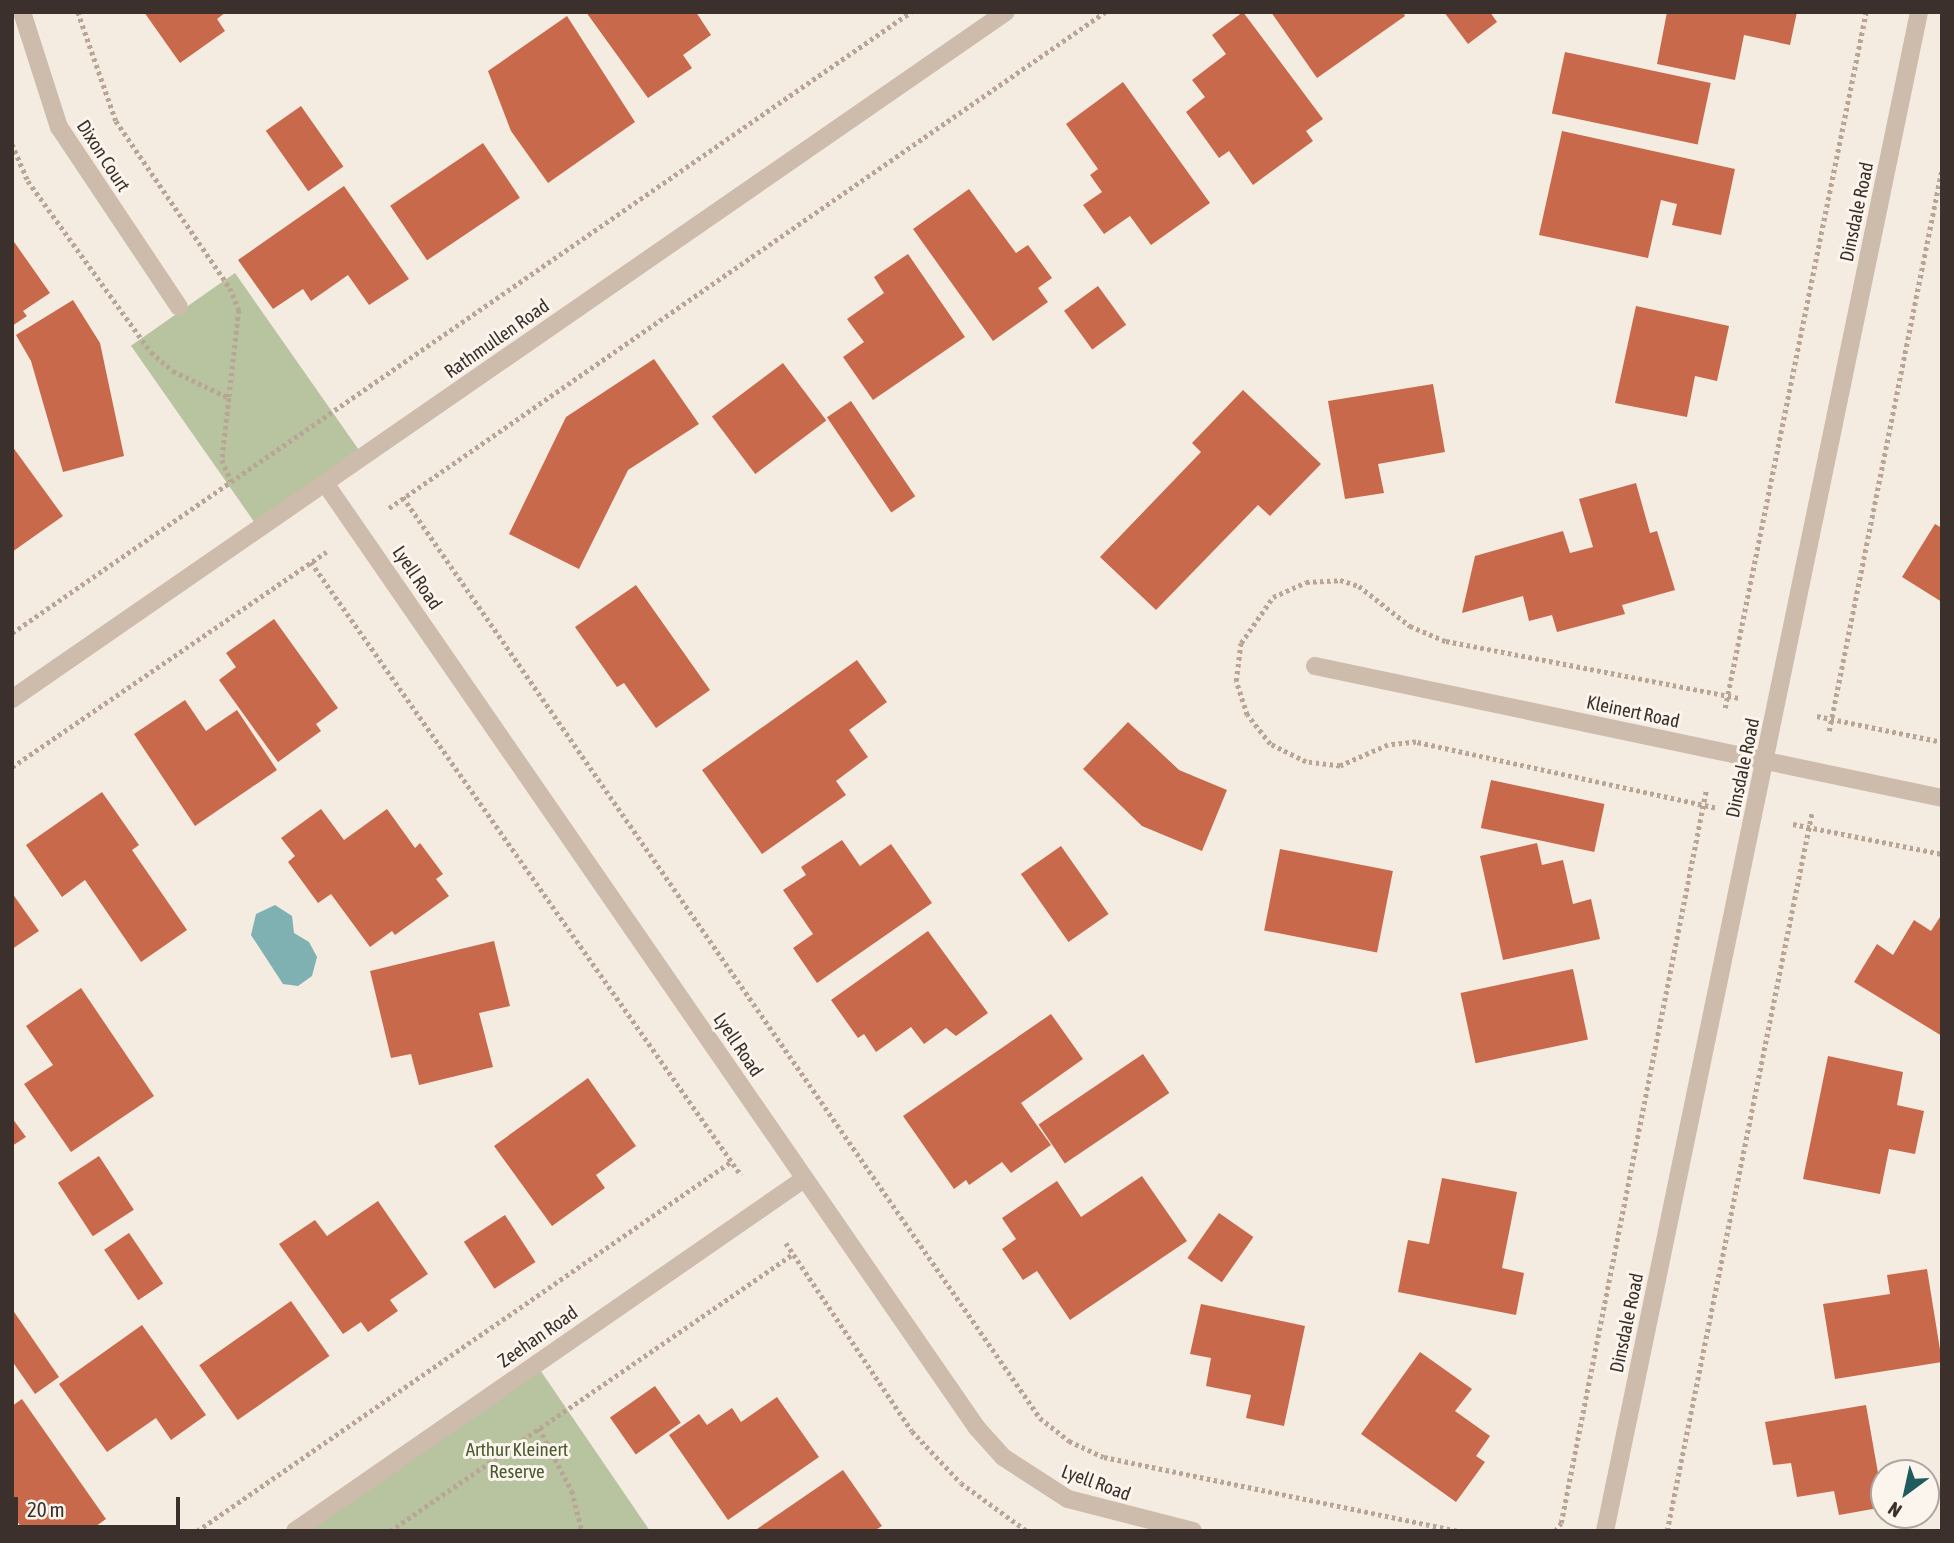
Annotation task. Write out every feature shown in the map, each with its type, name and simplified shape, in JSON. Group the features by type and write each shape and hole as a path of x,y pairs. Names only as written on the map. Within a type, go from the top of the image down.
{"street":[{"name":"Dixon Court","path":"22,12 59,127 179,307"},
{"name":"Rathmullen Road","path":"12,699 1006,12"},
{"name":"Dinsdale Road","path":"1605,1531 1919,12"},
{"name":"Lyell Road","path":"325,483 977,1428 1003,1457 1068,1499 1102,1511 1193,1531"},
{"name":"Kleinert Road","path":"1315,666 1942,798"},
{"name":"Zeehan Road","path":"295,1531 804,1178"}],"path":[{"path":"78,12 116,121 230,288 239,310 222,460 231,481"},
{"path":"12,633 911,12"},
{"path":"388,509 1105,12"},
{"path":"1725,708 1866,12"},
{"path":"12,145 28,181 151,352 173,371 229,398"},
{"path":"1829,731 1942,168"},
{"path":"403,497 1040,1418 1069,1441 1104,1457 1460,1531"},
{"path":"12,767 326,552"},
{"path":"311,562 741,1175"},
{"path":"1728,695 1739,698"},
{"path":"1817,716 1942,742"},
{"path":"1555,1531 1561,1522 1706,791"},
{"path":"1703,805 1718,808"},
{"path":"1667,1531 1812,812"},
{"path":"1793,824 1942,854"},
{"path":"197,1531 732,1161"},
{"path":"786,1242 912,1431 961,1483 1027,1531"},
{"path":"390,1531 794,1253"},
{"path":"539,1428 572,1491 582,1531"}],"green space":[{"path":"235,273 363,456 259,529 131,346"},
{"name":"Arthur Kleinert Reserve","path":"536,1364 650,1531 308,1531"}],"water":[{"path":"275,905 292,916 294,933 309,942 317,957 312,976 298,986 283,984 251,935 256,914"}],"building":[{"path":"144,12 226,12 217,19 225,31 180,63"},
{"path":"586,12 696,12 711,35 683,55 692,68 648,98"},
{"path":"1243,12 1323,119 1306,131 1313,141 1253,185 1229,151 1219,158 1186,112 1205,97 1192,80 1226,54 1212,35"},
{"path":"1271,12 1403,12 1405,16 1317,78"},
{"path":"1444,12 1490,12 1497,22 1468,44"},
{"path":"1667,12 1797,12 1790,45 1744,35 1735,80 1657,64"},
{"path":"567,16 635,122 548,183 511,131 488,71"},
{"path":"1565,52 1711,83 1698,145 1552,114"},
{"path":"1123,82 1210,203 1151,245 1130,216 1104,234 1083,205 1102,192 1090,175 1098,169 1066,124"},
{"path":"301,106 343,167 308,191 266,131"},
{"path":"1562,131 1735,169 1721,235 1672,225 1677,204 1661,200 1648,258 1539,235"},
{"path":"483,143 520,198 427,260 390,206"},
{"path":"344,186 409,279 369,305 348,275 311,301 303,289 273,309 238,260"},
{"path":"969,189 1016,253 1028,245 1052,278 1038,288 1048,302 993,341 913,229"},
{"path":"12,239 50,293 23,311 27,316 12,326"},
{"path":"908,254 965,337 873,400 843,357 864,342 847,319 884,293 874,277"},
{"path":"1098,286 1126,325 1092,350 1064,311"},
{"path":"73,300 100,343 124,456 63,472 31,361 16,335"},
{"path":"1636,306 1729,326 1717,381 1695,376 1687,417 1615,403"},
{"path":"654,359 699,424 628,470 579,569 509,534 566,417"},
{"path":"783,363 826,421 755,474 712,417"},
{"path":"1433,384 1445,452 1378,464 1384,493 1345,499 1328,401"},
{"path":"1243,390 1321,464 1270,516 1258,505 1156,610 1100,557 1201,452 1192,443"},
{"path":"851,401 915,496 891,513 827,417"},
{"path":"12,446 63,516 12,552"},
{"path":"1636,483 1650,533 1657,531 1675,590 1622,605 1625,614 1557,632 1552,615 1529,621 1523,596 1462,613 1475,556 1563,531 1570,553 1593,547 1579,499"},
{"path":"1935,524 1942,528 1942,602 1902,577"},
{"path":"636,585 710,690 656,728 624,683 617,687 575,627"},
{"path":"274,619 338,708 316,724 321,731 278,762 219,680 236,667 226,653"},
{"path":"857,660 887,702 849,730 868,757 836,781 846,795 762,854 702,770"},
{"path":"185,700 206,731 237,710 277,770 195,826 134,734"},
{"path":"1128,722 1179,770 1227,790 1202,851 1142,826 1083,769"},
{"path":"1491,780 1604,804 1594,852 1481,828"},
{"path":"102,792 139,845 132,850 187,930 141,962 85,880 62,897 26,845"},
{"path":"321,809 344,840 387,809 415,848 420,843 443,874 436,879 449,896 395,935 392,931 370,947 331,894 318,903 288,862 295,856 281,838"},
{"path":"842,840 860,866 891,844 932,903 817,983 793,948 813,934 783,890 806,875 801,867"},
{"path":"1537,843 1542,865 1563,860 1573,904 1591,899 1600,939 1503,960 1480,856"},
{"path":"1061,846 1109,914 1068,942 1021,874"},
{"path":"1280,849 1393,871 1377,952 1264,930"},
{"path":"12,893 39,931 12,949"},
{"path":"1942,914 1942,1036 1854,982 1877,944 1893,955 1914,920 1931,931"},
{"path":"928,931 988,1013 956,1036 946,1028 924,1044 911,1027 876,1052 864,1034 858,1038 831,1000"},
{"path":"494,941 510,1006 479,1013 493,1067 419,1085 411,1054 391,1058 370,971"},
{"path":"1573,969 1588,1039 1475,1063 1461,993"},
{"path":"81,988 154,1096 71,1152 24,1084 53,1065 26,1026"},
{"path":"1051,1014 1083,1059 1021,1103 1051,1145 1011,1173 1002,1162 969,1185 966,1180 954,1189 903,1116"},
{"path":"1143,1054 1169,1093 1065,1163 1039,1124"},
{"path":"1828,1056 1903,1072 1897,1105 1924,1111 1915,1154 1889,1149 1880,1194 1803,1179"},
{"path":"588,1078 636,1146 596,1175 605,1188 552,1226 494,1146"},
{"path":"12,1118 26,1137 12,1146"},
{"path":"99,1156 134,1210 93,1236 58,1183"},
{"path":"1142,1176 1187,1241 1070,1320 1037,1271 1023,1280 1002,1249 1016,1239 1002,1218 1057,1181 1081,1217"},
{"path":"1442,1178 1517,1192 1502,1268 1524,1273 1516,1315 1398,1292 1408,1240 1429,1244"},
{"path":"378,1201 428,1274 390,1300 398,1311 368,1332 361,1322 343,1334 279,1244 315,1220 327,1236"},
{"path":"1219,1213 1253,1237 1222,1282 1187,1258"},
{"path":"505,1215 535,1262 494,1289 464,1242"},
{"path":"129,1233 163,1284 138,1300 104,1250"},
{"path":"1927,1269 1942,1362 1835,1379 1823,1304 1890,1294 1887,1275"},
{"path":"291,1301 329,1356 238,1420 199,1365"},
{"path":"1201,1304 1305,1326 1284,1426 1246,1418 1251,1395 1206,1386 1211,1358 1190,1354"},
{"path":"12,1309 59,1377 35,1394 12,1361"},
{"path":"142,1325 206,1415 171,1440 156,1418 107,1452 59,1384"},
{"path":"1420,1352 1472,1389 1455,1411 1490,1436 1476,1456 1485,1462 1456,1502 1361,1434"},
{"path":"655,1386 681,1423 636,1454 610,1418"},
{"path":"777,1397 819,1457 728,1520 669,1435 699,1414 707,1425 732,1408 741,1422"},
{"path":"22,1399 106,1519 89,1531 24,1531 12,1514 12,1406"},
{"path":"1866,1405 1876,1459 1870,1459 1870,1509 1839,1515 1834,1491 1797,1497 1791,1463 1773,1465 1765,1422"},
{"path":"843,1470 882,1526 874,1531 754,1531"}]}
